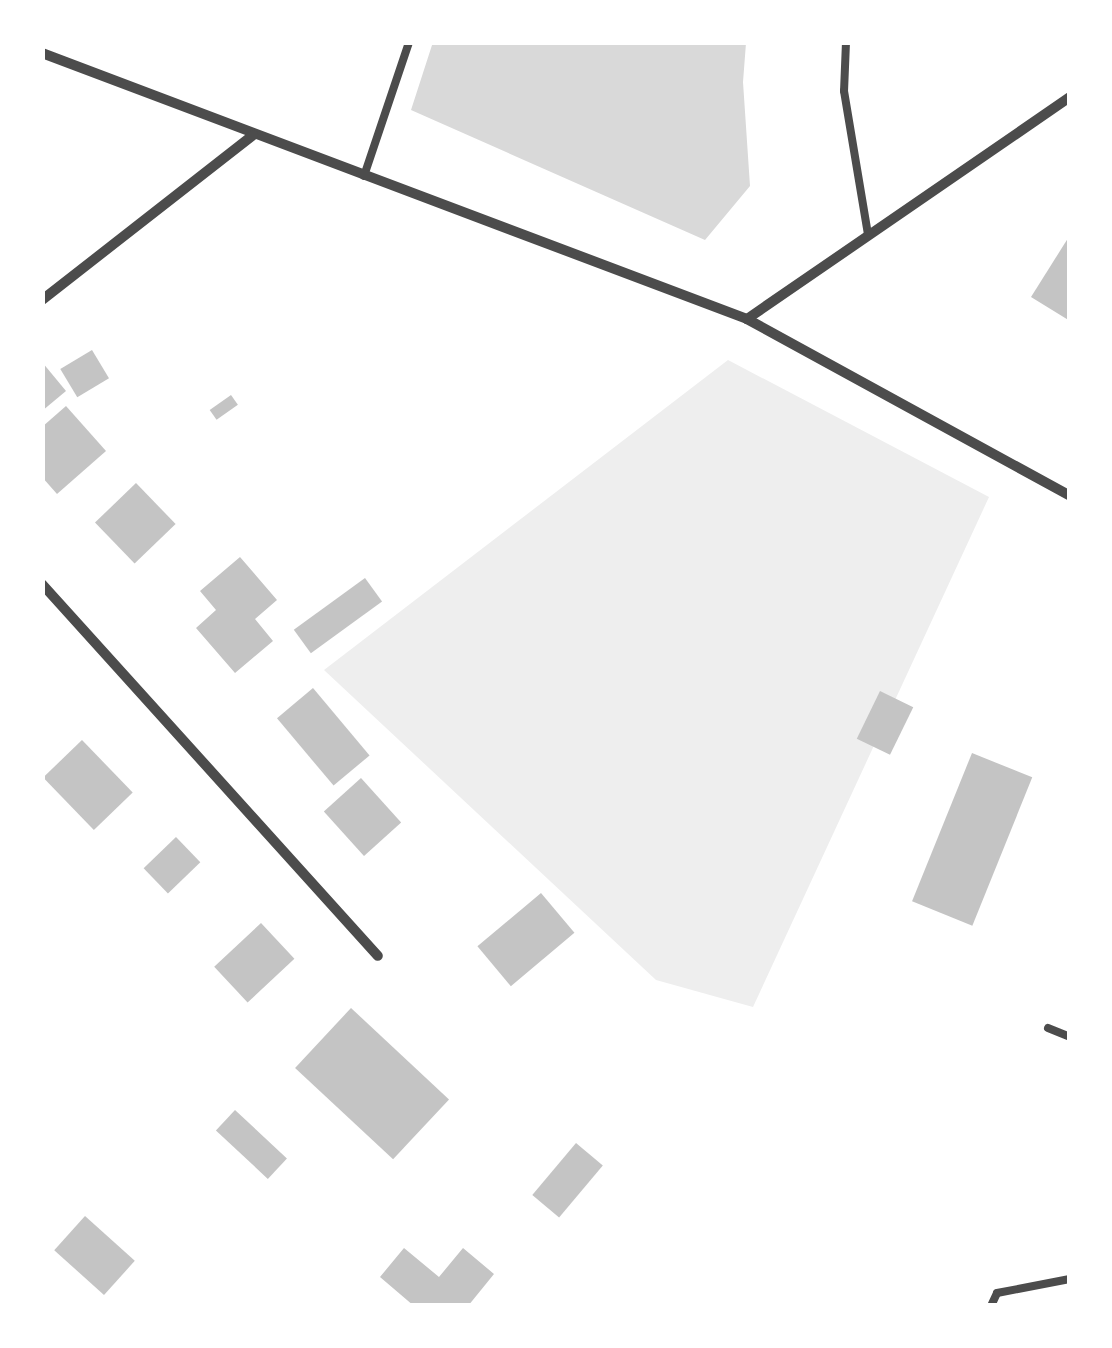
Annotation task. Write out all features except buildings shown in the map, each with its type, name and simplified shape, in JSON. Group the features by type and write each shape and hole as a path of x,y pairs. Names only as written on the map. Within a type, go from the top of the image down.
{"street":[{"path":"42,53 253,136 747,319 1070,496"},
{"path":"747,319 1070,97"},
{"path":"42,300 253,136"},
{"path":"42,584 378,956"}],"lane":[{"path":"364,177 408,42"},
{"path":"846,42 844,91 868,235"},
{"path":"1048,1028 1070,1037"},
{"path":"992,1306 996,1293 1070,1279"}],"shaded area":[{"path":"433,42 746,43 743,82 750,186 705,240 411,110"},
{"path":"728,360 989,497 753,1007 656,980 324,670"}]}
